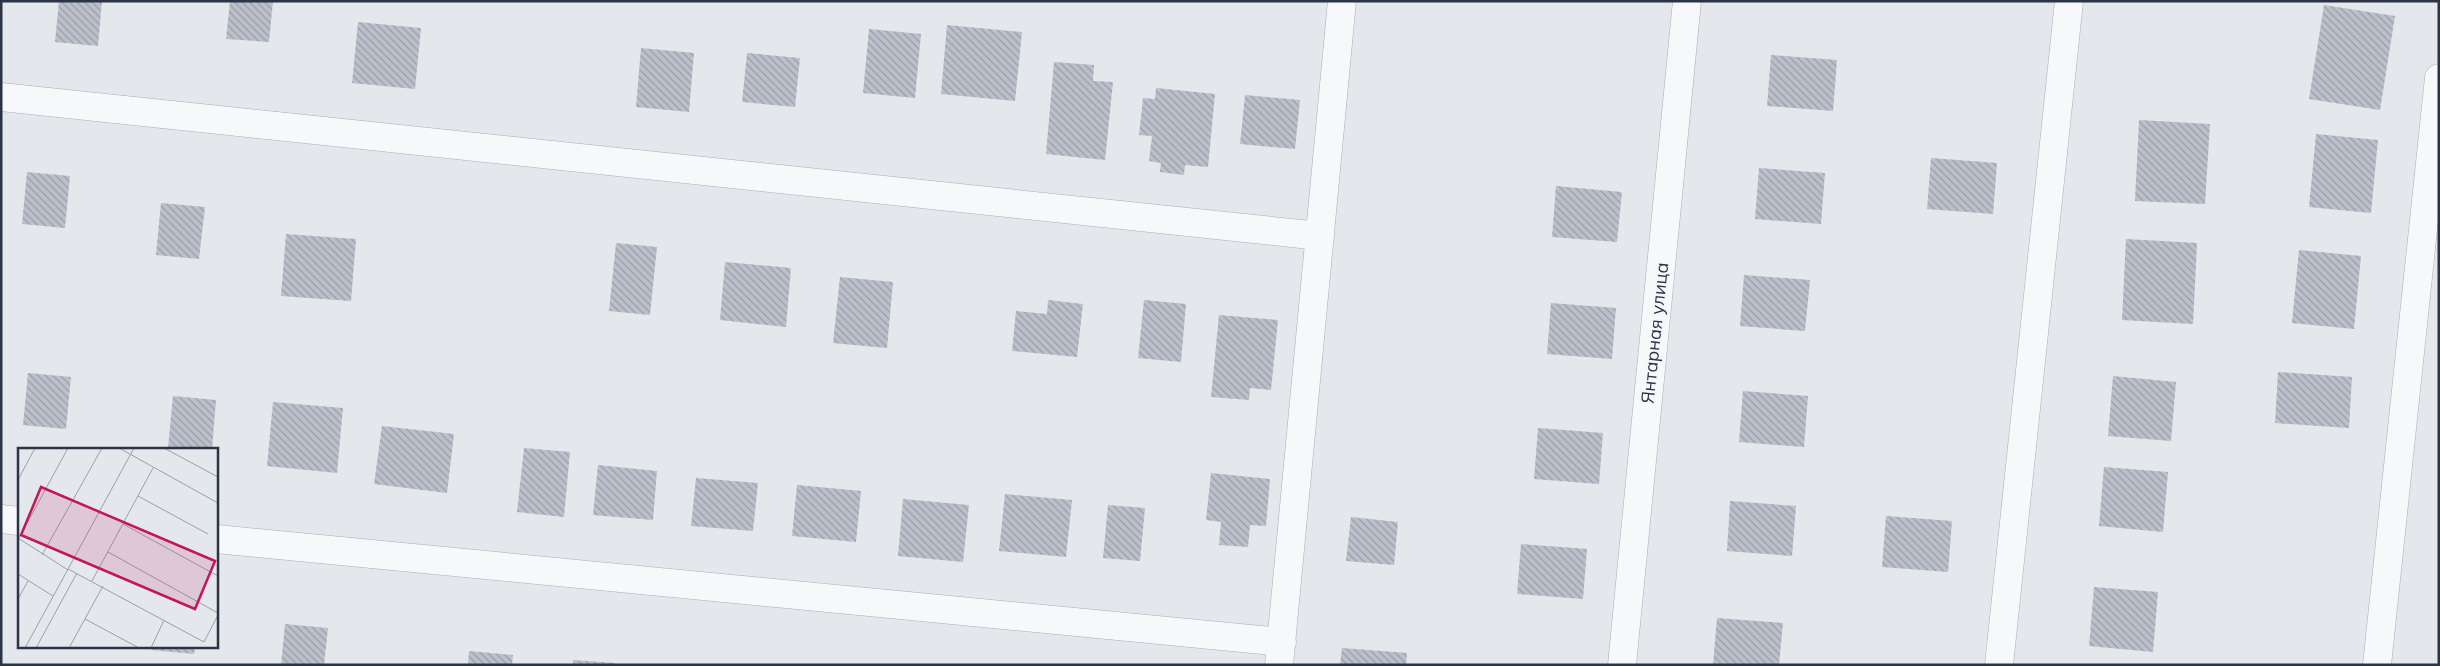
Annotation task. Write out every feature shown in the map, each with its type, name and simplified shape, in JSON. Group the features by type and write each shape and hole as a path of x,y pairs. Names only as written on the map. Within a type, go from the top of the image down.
{"street":[{"path":"218,539 1281,653 1342,1"},
{"name":"Янтарная улица","path":"1622,665 1687,1"},
{"path":"1999,665 2069,1"},
{"path":"2376,665 2439,78"},
{"path":"1,97 1320,236"},
{"path":"1,519 18,521"}],"building":[{"path":"59,1 102,1 98,46 55,42"},
{"path":"230,1 273,1 269,42 226,39"},
{"path":"2324,5 2395,16 2380,110 2309,99"},
{"path":"358,22 421,28 415,89 352,83"},
{"path":"947,25 1022,32 1015,101 941,94"},
{"path":"869,29 921,34 915,98 863,93"},
{"path":"641,48 694,53 689,112 636,107"},
{"path":"747,53 800,58 795,107 742,102"},
{"path":"1771,55 1837,60 1833,111 1767,106"},
{"path":"1054,62 1094,65 1093,81 1113,82 1105,160 1046,154"},
{"path":"1156,88 1215,94 1208,167 1185,165 1184,175 1160,172 1161,163 1149,161 1152,136 1139,135 1143,98 1155,99"},
{"path":"1245,95 1300,100 1295,149 1240,144"},
{"path":"2139,120 2210,124 2205,204 2135,201"},
{"path":"2316,134 2378,140 2371,213 2309,207"},
{"path":"1931,158 1997,163 1993,214 1927,209"},
{"path":"1759,168 1825,173 1821,224 1755,219"},
{"path":"27,172 70,176 65,228 22,224"},
{"path":"1556,186 1622,192 1617,242 1552,237"},
{"path":"161,203 205,207 199,259 156,255"},
{"path":"286,234 356,239 351,301 281,296"},
{"path":"2126,239 2197,243 2193,324 2122,320"},
{"path":"616,243 657,247 650,315 609,311"},
{"path":"2299,250 2361,256 2354,329 2292,323"},
{"path":"725,262 791,268 786,327 720,320"},
{"path":"1744,275 1810,280 1805,331 1740,326"},
{"path":"840,277 893,282 887,348 833,343"},
{"path":"1048,300 1083,304 1077,357 1012,351 1016,311 1047,314"},
{"path":"1144,300 1186,304 1181,362 1138,358"},
{"path":"1551,303 1616,308 1612,359 1547,354"},
{"path":"1219,315 1278,320 1271,390 1250,388 1249,400 1211,397"},
{"path":"2278,372 2352,377 2349,428 2275,423"},
{"path":"28,373 71,377 66,429 23,425"},
{"path":"2113,376 2176,382 2171,441 2108,436"},
{"path":"1743,391 1808,396 1804,447 1739,442"},
{"path":"173,396 216,400 212,448 168,448"},
{"path":"273,402 343,408 337,473 267,466"},
{"path":"382,426 454,434 447,493 374,484"},
{"path":"1538,428 1603,433 1599,484 1534,479"},
{"path":"524,448 570,452 564,517 517,512"},
{"path":"598,465 657,471 653,520 593,515"},
{"path":"2104,467 2168,472 2163,532 2099,526"},
{"path":"1211,473 1270,479 1266,526 1250,525 1248,547 1219,545 1221,522 1206,520"},
{"path":"696,478 758,483 753,531 691,526"},
{"path":"797,485 861,491 856,542 792,536"},
{"path":"1005,494 1072,500 1066,557 999,551"},
{"path":"903,499 969,505 963,562 898,556"},
{"path":"1730,501 1796,506 1792,556 1727,551"},
{"path":"1108,505 1145,508 1140,561 1103,558"},
{"path":"1886,516 1952,521 1948,572 1882,567"},
{"path":"1351,517 1398,522 1394,565 1346,561"},
{"path":"1521,544 1587,549 1583,599 1517,594"},
{"path":"2094,587 2158,592 2153,652 2089,646"},
{"path":"1717,618 1783,623 1779,665 1713,665"},
{"path":"285,624 328,628 324,665 281,665"},
{"path":"152,648 195,648 194,654 151,650"},
{"path":"1342,648 1407,653 1406,665 1340,665"},
{"path":"469,651 513,655 512,665 468,665"},
{"path":"573,660 615,663 615,665 573,665"}]}
